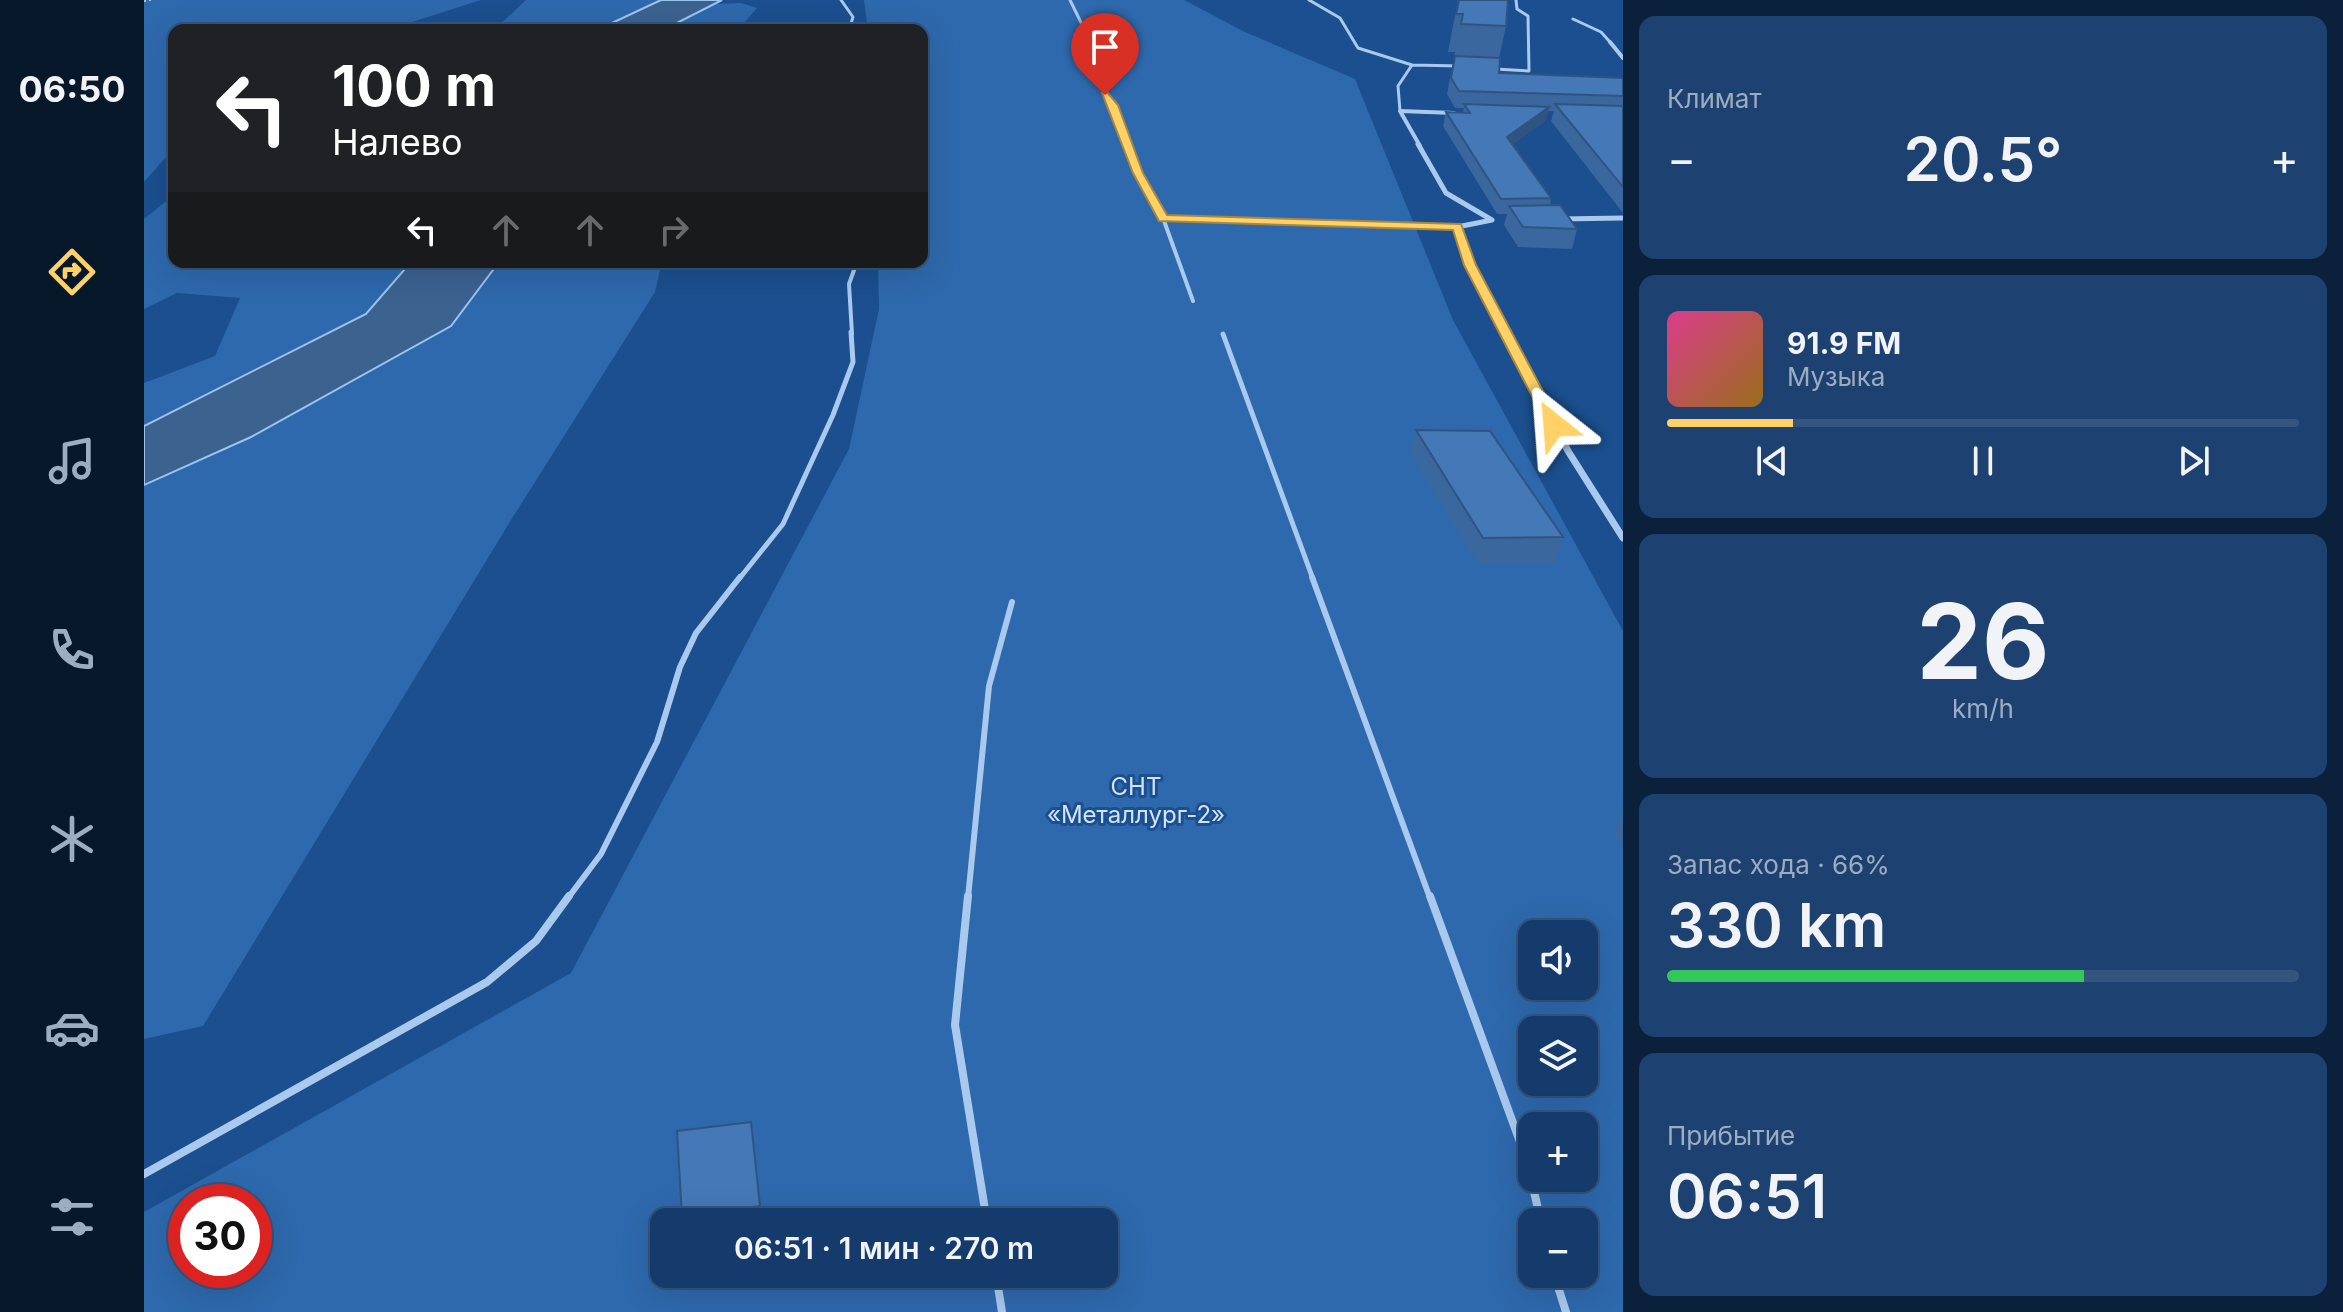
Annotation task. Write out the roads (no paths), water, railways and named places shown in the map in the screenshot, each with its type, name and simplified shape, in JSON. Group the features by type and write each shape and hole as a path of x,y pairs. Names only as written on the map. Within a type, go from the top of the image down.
{"street":[{"path":"1610,42 1623,58"},
{"path":"1400,111 1464,113"},
{"path":"1400,111 1446,193 1471,211 1492,220"},
{"path":"1550,219 1623,218"},
{"path":"1507,219 1457,227 1470,265 1568,451 1623,538"}],"lane":[{"path":"841,0 853,17 851,24"},
{"path":"1070,0 1093,47 1105,95 1113,105 1138,173 1163,218 1193,301"},
{"path":"1309,0 1335,12 1350,26 1358,48 1412,65 1460,66"},
{"path":"1488,68 1529,71 1528,16 1517,9 1516,0"},
{"path":"1573,19 1601,32 1610,42"},
{"path":"1400,111 1396,87 1401,75 1412,65"},
{"path":"1163,218 1457,227"},
{"path":"144,1174 487,982 536,941 601,854 657,742 680,667 696,633 783,524 833,415 853,362 849,284 855,268"},
{"path":"1223,334 1527,1161 1538,1208"},
{"path":"985,1208 955,1025 989,686 1012,602"},
{"path":"998,1288 1002,1312"},
{"path":"1558,1288 1566,1312"}],"park label":[{"name":"СНТ «Металлург-2»","path":"1136,801"}]}
